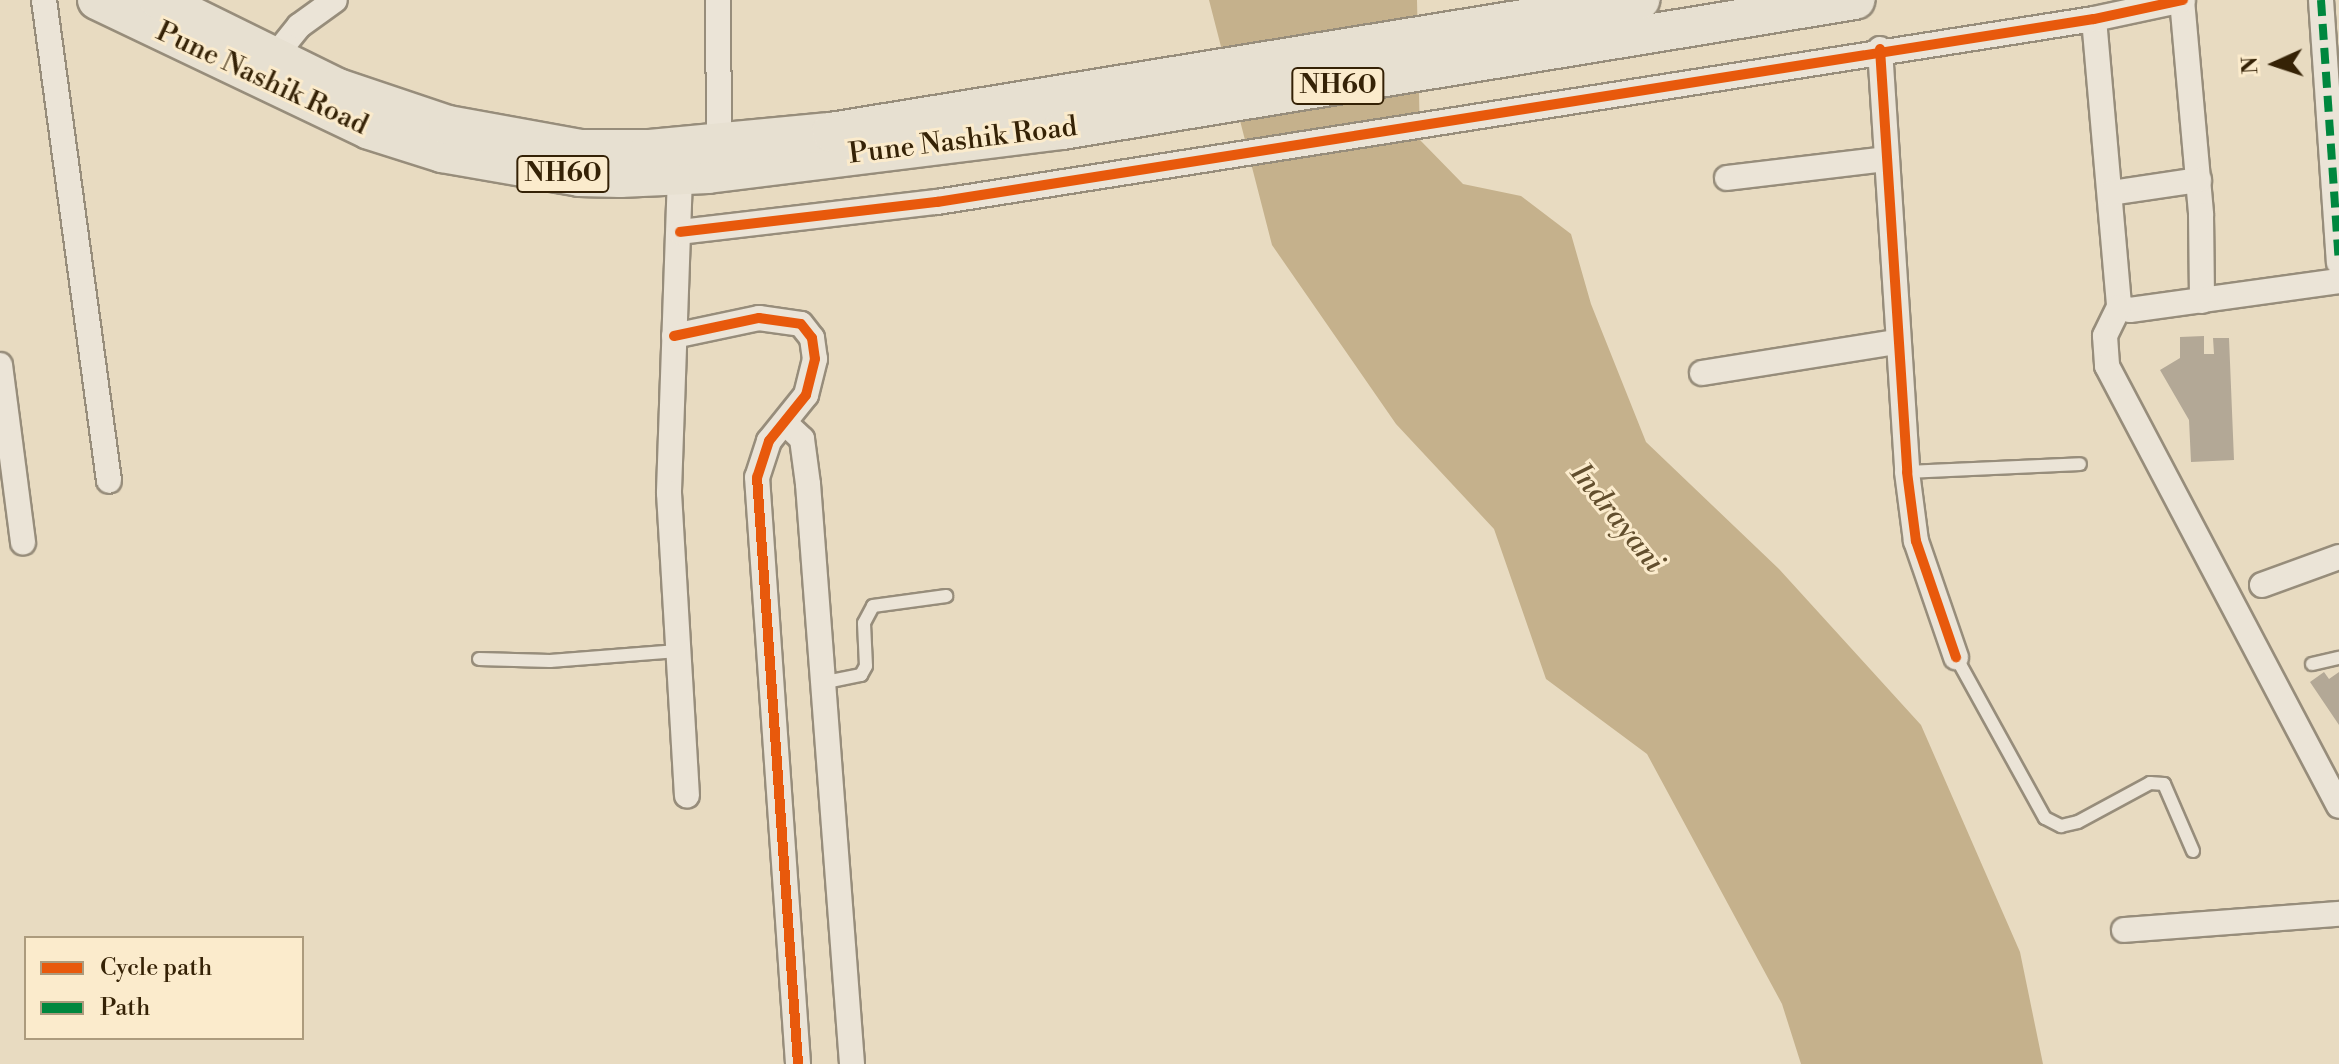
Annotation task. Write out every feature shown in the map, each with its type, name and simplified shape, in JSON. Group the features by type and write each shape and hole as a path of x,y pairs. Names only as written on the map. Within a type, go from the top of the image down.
{"highway":[{"name":"Pune Nashik Road","path":"97,0 327,114 442,153 579,177 680,176 1062,130 1615,43 1855,0"},
{"name":"Pune Nashik Road","path":"159,0 338,88 448,125 582,149 719,145 875,125 1056,92 1624,2"}],"street":[{"path":"44,0 109,481"},
{"path":"274,57 299,26 335,0"},
{"path":"718,0 719,145"},
{"path":"680,232 937,202 1547,101 2094,19 2183,0 2199,180 2202,301"},
{"path":"2321,0 2339,262"},
{"path":"2094,19 2111,193 2114,294 2119,307 2105,336 2107,366 2339,806"},
{"path":"1880,49 1896,342 1907,472 1916,541 1956,657"},
{"path":"1727,178 1886,159"},
{"path":"680,176 669,493 687,795"},
{"path":"2111,193 2199,180"},
{"path":"2119,307 2202,301 2339,281"},
{"path":"674,336 759,318 801,324 812,338 812,379 786,424 761,454 757,509 798,1064"},
{"path":"1702,373 1896,342"},
{"path":"0,365 23,543"},
{"path":"786,424 802,439 808,484 852,1064"},
{"path":"2262,585 2339,557"},
{"path":"2124,930 2339,914"}],"lane":[{"path":"1907,472 2080,464"},
{"path":"821,683 861,675 866,666 864,623 873,606 946,596"},
{"path":"479,659 550,661 678,651"},
{"path":"1956,657 2045,818 2061,826 2078,822 2150,783 2164,784 2193,851"},
{"path":"2312,664 2339,658"}],"water":[{"name":"Indrayani","path":"1209,0 1417,0 1420,140 1463,184 1521,196 1571,234 1591,304 1646,442 1779,569 1921,725 2020,952 2043,1064 1801,1064 1782,1004 1647,754 1546,679 1494,529 1396,424 1272,245"}],"building":[{"path":"2204,336 2204,354 2214,354 2213,338 2229,338 2234,460 2191,462 2189,420 2160,370 2180,358 2180,337"},
{"path":"2324,672 2329,679 2339,672 2339,725 2310,682"}],"marked path":[{"path":"2321,0 2339,262"}],"cycle path":[{"path":"680,232 937,202 2094,19 2183,0"},
{"path":"1880,49 1907,472 1916,541 1956,657"},
{"path":"674,336 759,318 801,324 812,338 815,359 806,395 769,441 757,477 798,1064"}]}
